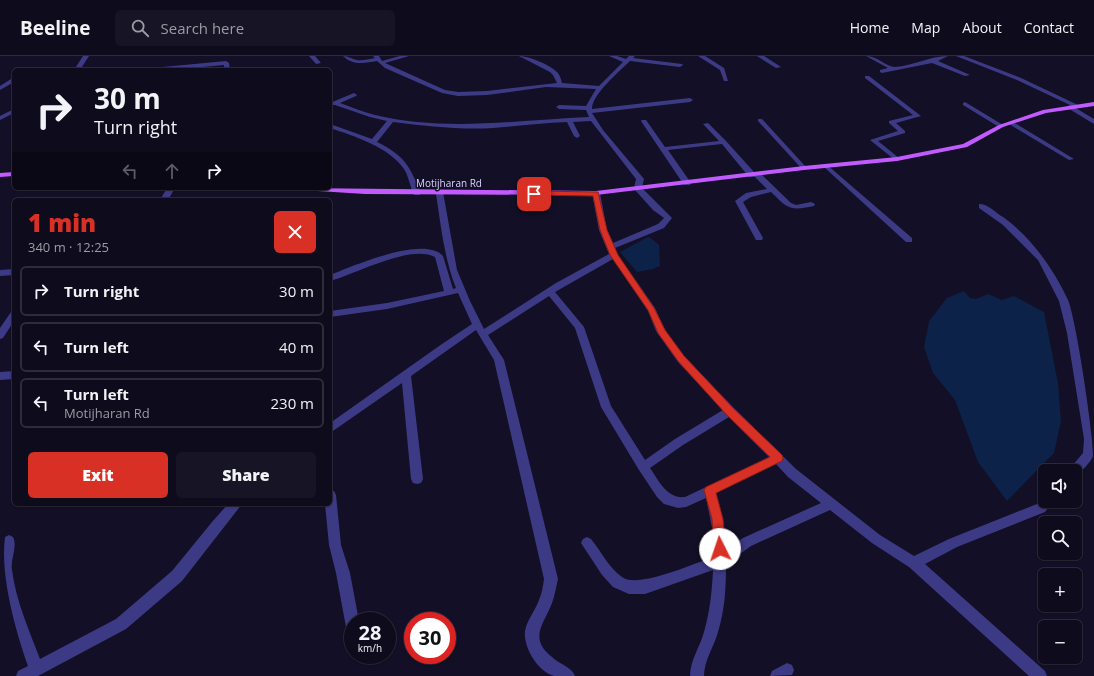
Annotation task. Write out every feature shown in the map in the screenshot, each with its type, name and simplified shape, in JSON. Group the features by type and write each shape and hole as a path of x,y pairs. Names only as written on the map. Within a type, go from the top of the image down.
{"main road":[{"name":"Motijharan Rd","path":"332,190 440,194 596,194 804,168 897,159 965,146 1001,126 1045,111 1094,104"},
{"path":"0,175 12,174"}],"street":[{"path":"78,68 86,56"},
{"path":"312,56 318,63"},
{"path":"346,56 349,60 355,62 406,56"},
{"path":"522,56 552,71 556,74 560,84"},
{"path":"612,56 680,65"},
{"path":"701,56 722,69 726,80"},
{"path":"760,56 778,67"},
{"path":"869,56 893,69"},
{"path":"882,71 932,61 945,56"},
{"path":"959,56 1019,79 1072,107 1094,122"},
{"path":"378,59 444,92 453,94 474,94 560,84 600,88"},
{"path":"332,427 445,346 480,330 550,290 612,251 661,226 668,218 656,208 638,188 640,179 593,119 589,110 589,104 600,88 629,59"},
{"path":"932,61 967,75"},
{"path":"173,68 226,63 227,68"},
{"path":"867,78 918,116 892,122 903,132 873,140 897,159"},
{"path":"0,88 12,81"},
{"path":"332,104 354,95"},
{"path":"559,107 589,110 690,100"},
{"path":"332,104 391,120 435,125 493,126 539,121 593,119"},
{"path":"965,104 1001,126"},
{"path":"0,118 12,112"},
{"path":"372,143 391,120"},
{"path":"569,120 577,136"},
{"path":"760,120 804,168"},
{"path":"644,121 687,182"},
{"path":"1010,123 1071,159"},
{"path":"706,124 754,174 790,206 796,207 811,204"},
{"path":"332,127 391,152 409,171 417,193"},
{"path":"663,148 724,142"},
{"path":"826,166 909,240"},
{"path":"760,238 738,201 749,195 772,190"},
{"path":"440,194 448,248 453,270 460,290 480,330 500,360 551,579 546,601 535,622 532,633 532,643 540,657 555,669 568,676"},
{"path":"596,194 604,230 612,251 652,310 662,331 681,359 792,473 876,539 914,564 1040,676"},
{"path":"982,206 1006,222 1041,259 1064,300 1072,333 1090,439 1088,455 1080,464"},
{"path":"332,277 399,255 428,250 436,252 439,256 449,292"},
{"path":"0,273 12,272"},
{"path":"332,314 387,306 460,290"},
{"path":"550,290 579,327 606,407 661,493 674,503 686,502 778,458"},
{"path":"0,336 12,317"},
{"path":"406,374 417,479"},
{"path":"0,376 12,375"},
{"path":"643,467 730,411"},
{"path":"697,676 697,667 711,633 719,598 720,537 710,490"},
{"path":"587,543 607,571 618,582 629,587 645,587 720,561 747,542 831,504"},
{"path":"23,676 121,624 178,576 198,552 216,526 234,506"},
{"path":"331,506 335,545 343,573 350,612"},
{"path":"914,564 953,543 1041,508"},
{"path":"9,541 5,568 9,592 36,669"}],"water":[{"path":"648,237 659,245 660,266 637,272 620,252"},
{"path":"964,291 970,298 976,299 988,294 1002,300 1014,296 1044,312 1058,383 1061,421 1054,453 1043,464 1038,464 1038,469 1007,501 978,462 955,400 933,373 924,347 929,321 947,298"}],"route":[{"path":"534,194 596,194 601,221 614,255 652,310 662,331 681,359 730,411 778,458 710,490 717,519 720,549"}]}
